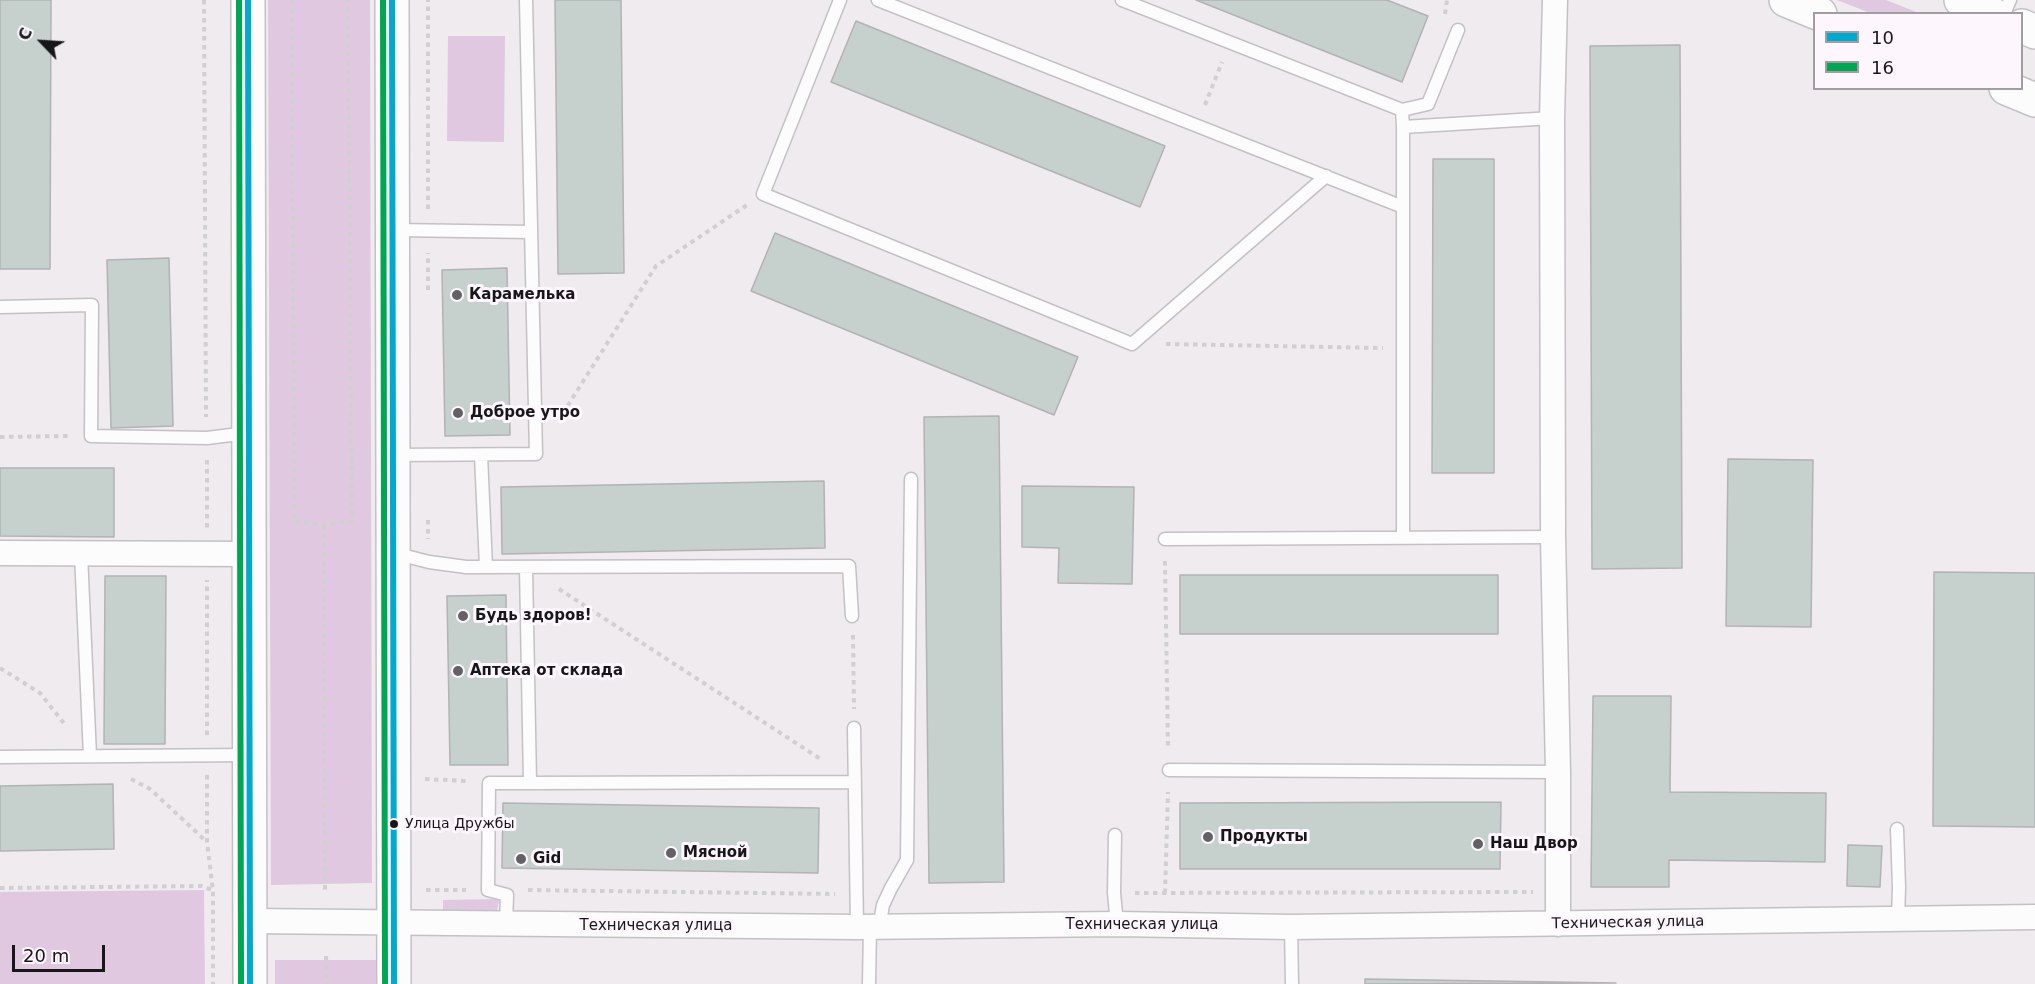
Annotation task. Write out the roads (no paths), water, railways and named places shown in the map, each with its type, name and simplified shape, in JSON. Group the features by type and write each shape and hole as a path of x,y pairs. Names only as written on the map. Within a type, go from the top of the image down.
{"main road":[{"path":"248,0 250,984"},
{"path":"392,0 394,984"},
{"path":"1786,0 1815,12"},
{"path":"1961,0 1988,12"},
{"path":"2011,90 2035,100"}],"street":[{"path":"1555,0 1552,118 1553,537 1558,772 1558,924"},
{"path":"0,554 249,554"},
{"name":"Техническая улица","path":"250,921 506,925 868,927 1117,924 1291,927 2035,917"}],"lane":[{"path":"392,455 536,454 526,0"},
{"path":"840,0 763,194 1132,344 1326,176"},
{"path":"878,0 1403,207"},
{"path":"1122,0 1402,110 1428,104 1458,30"},
{"path":"1402,110 1403,538"},
{"path":"1403,127 1552,118"},
{"path":"392,230 531,232"},
{"path":"0,307 92,305 91,436 207,438 248,432"},
{"path":"482,455 486,567"},
{"path":"868,927 907,860 911,479"},
{"path":"1165,539 1553,537"},
{"path":"392,552 429,562 466,567 849,566 852,616"},
{"path":"81,554 90,756"},
{"path":"526,567 530,783"},
{"path":"854,728 855,782 868,927 869,984"},
{"path":"0,757 249,755"},
{"path":"1169,770 1558,772"},
{"path":"506,925 507,896 488,890 489,783 855,782"},
{"path":"1897,829 1898,919"},
{"path":"1115,835 1114,893 1117,924"},
{"path":"1291,927 1292,984"}],"place":[{"name":"Карамелька","path":"457,295"},
{"name":"Доброе утро","path":"458,413"},
{"name":"Будь здоров!","path":"463,616"},
{"name":"Аптека от склада","path":"458,671"},
{"name":"Улица Дружбы","path":"394,824"},
{"name":"Продукты","path":"1208,837"},
{"name":"Наш Двор","path":"1478,844"},
{"name":"Мясной","path":"671,853"},
{"name":"Gid","path":"521,859"}]}
